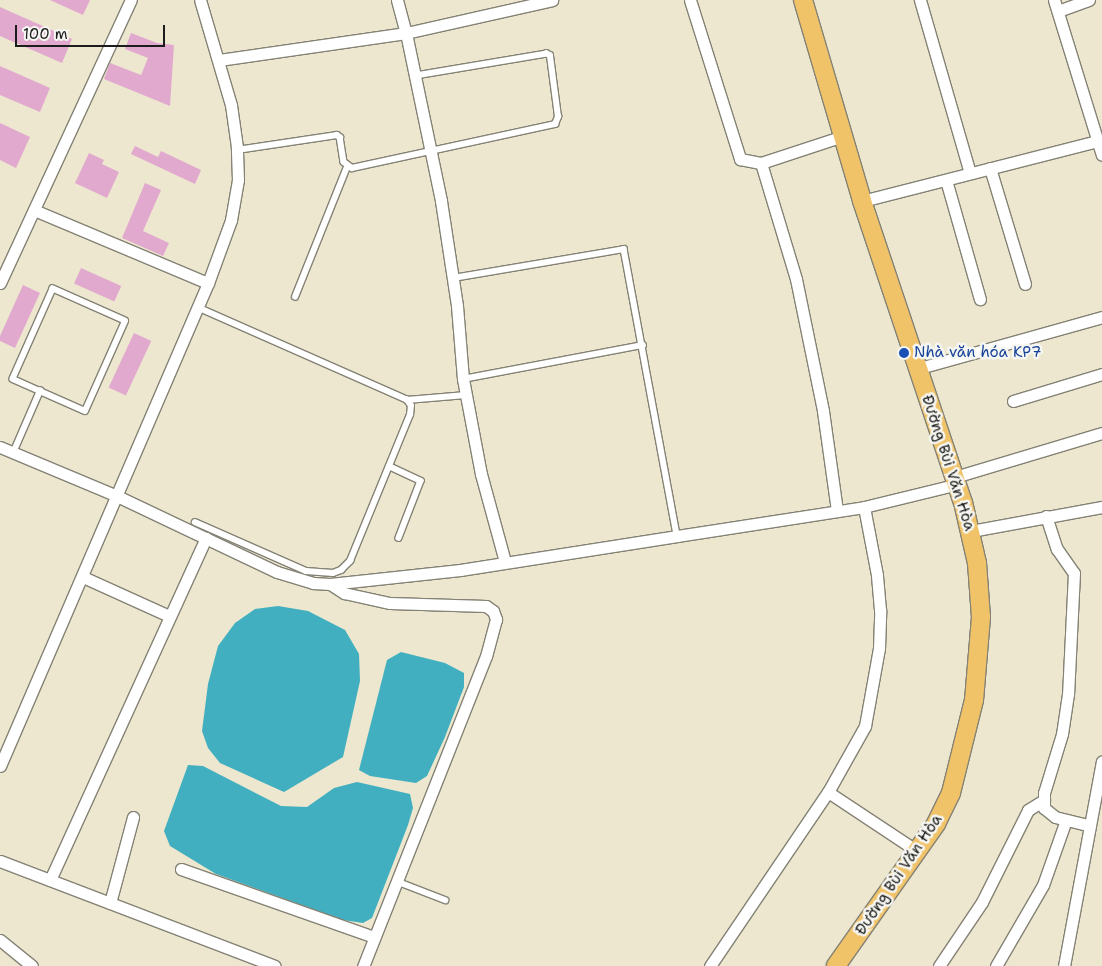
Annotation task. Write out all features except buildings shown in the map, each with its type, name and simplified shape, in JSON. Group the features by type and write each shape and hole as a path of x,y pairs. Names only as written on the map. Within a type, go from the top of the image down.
{"main road":[{"name":"Đường Bùi Văn Hòa","path":"803,0 862,201 916,369 956,480 971,531 981,617 972,708 951,793 936,824 836,966"}],"street":[{"path":"0,282 130,0"},
{"path":"0,766 198,308 230,220 238,180 237,150 231,105 200,0"},
{"path":"397,0 406,33 430,150 453,278 463,379 481,474 505,562"},
{"path":"219,60 406,33 552,0"},
{"path":"690,0 740,159 760,163 843,136"},
{"path":"920,0 970,174"},
{"path":"1089,0 1056,6 1102,154"},
{"path":"862,201 1098,141"},
{"path":"760,163 796,278 823,411 837,511"},
{"path":"990,168 1025,284"},
{"path":"946,180 980,299"},
{"path":"34,210 208,284"},
{"path":"916,369 1102,317"},
{"path":"1013,401 1102,374"},
{"path":"0,447 117,496 277,572 313,583 330,584 362,583 864,506 956,480 1102,433"},
{"path":"710,966 828,792 865,726 879,648 877,575 864,506"},
{"path":"971,531 1102,507"},
{"path":"1046,516 1057,549 1074,574 1068,694 1062,734 1044,800 1049,813 1066,820 1090,826"},
{"path":"50,880 206,538"},
{"path":"83,577 169,616"},
{"path":"330,584 344,593 390,603 486,606 493,611 496,619 486,656 362,966"},
{"path":"1064,966 1102,761"},
{"path":"828,792 917,851"},
{"path":"940,966 982,902 1028,810 1044,800"},
{"path":"110,903 134,817"},
{"path":"996,966 1037,899 1054,862 1066,820"},
{"path":"0,861 275,966"},
{"path":"181,869 374,936"},
{"path":"0,940 32,966"}],"lane":[{"path":"347,167 554,124 558,117 550,56 540,53 415,76"},
{"path":"237,150 337,135 340,137 347,167 295,297"},
{"path":"453,278 624,249 677,536"},
{"path":"53,289 125,321 85,411 40,391 13,379 53,289"},
{"path":"198,308 407,400 466,395"},
{"path":"463,379 643,345"},
{"path":"13,453 40,391"},
{"path":"195,522 306,571 333,573 350,561 410,415 411,406 407,400"},
{"path":"389,466 421,482 399,538"},
{"path":"396,881 445,900"}],"water":[{"path":"278,606 308,611 345,630 359,654 360,681 343,757 284,792 220,763 208,748 202,731 208,684 218,646 235,623 255,609"},
{"path":"401,652 445,663 464,673 464,687 445,737 427,776 416,783 370,776 359,770 387,660"},
{"path":"188,765 203,766 281,806 307,807 334,788 357,782 410,794 413,808 408,825 372,918 363,923 343,920 216,874 170,846 164,831"}],"place":[{"name":"Nhà văn hóa KP7","path":"904,353"}]}
